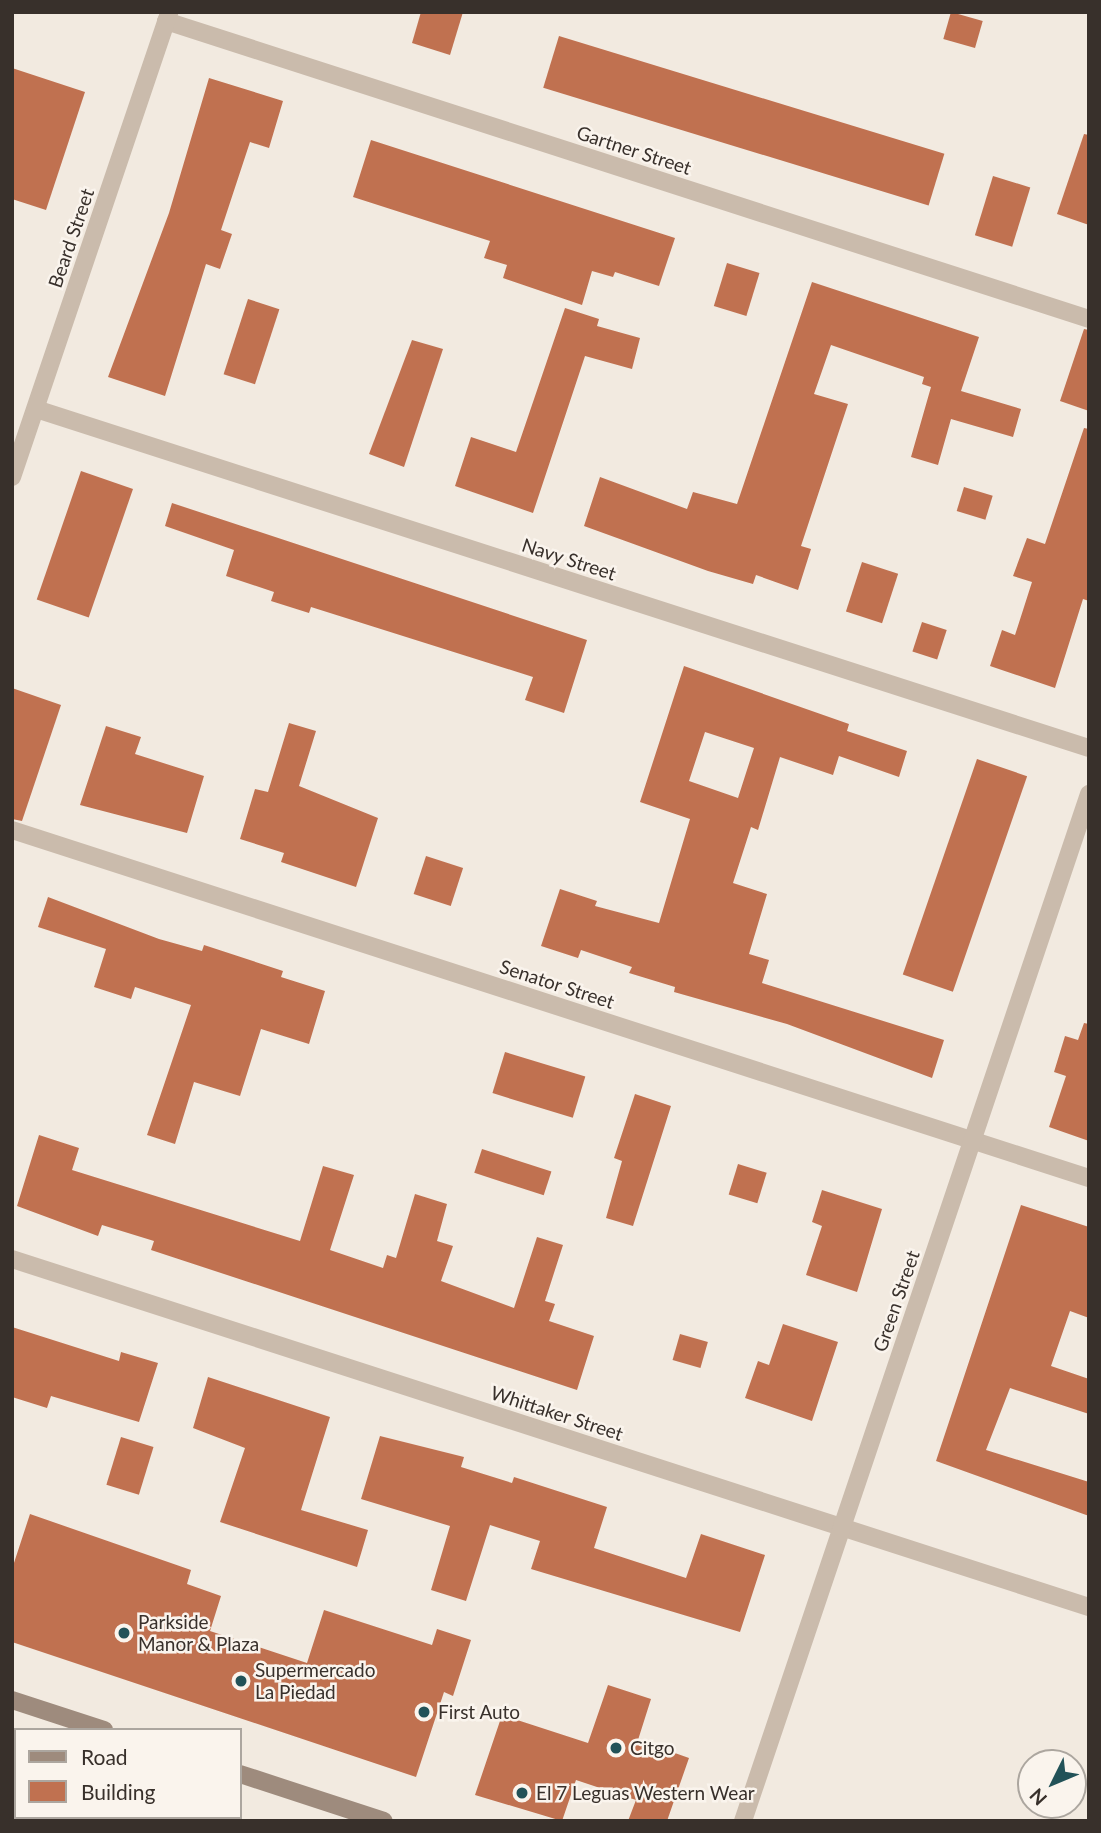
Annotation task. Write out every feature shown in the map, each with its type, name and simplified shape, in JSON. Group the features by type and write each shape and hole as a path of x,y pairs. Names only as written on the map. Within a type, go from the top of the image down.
{"street":[{"name":"Gartner Street","path":"168,17 1089,319"},
{"name":"Beard Street","path":"12,477 168,17"},
{"name":"Navy Street","path":"36,409 1089,748"},
{"name":"Green Street","path":"744,1821 1089,794"},
{"name":"Senator Street","path":"12,830 1089,1178"},
{"name":"Whittaker Street","path":"12,1259 1089,1607"},
{"path":"12,1700 98,1728"},
{"path":"242,1775 384,1821"}],"building":[{"path":"421,12 463,12 450,55 412,43"},
{"path":"951,12 983,21 975,48 943,39"},
{"path":"559,36 944,154 929,205 543,88"},
{"path":"12,68 85,92 46,210 12,199"},
{"path":"209,78 283,101 269,148 250,142 221,230 232,234 220,269 206,264 165,396 108,377 169,213"},
{"path":"1084,134 1089,135 1089,225 1057,214"},
{"path":"371,140 675,238 659,286 615,272 613,277 592,271 582,305 503,278 507,265 484,258 490,241 353,197"},
{"path":"993,176 1030,187 1012,247 975,235"},
{"path":"727,263 760,273 746,316 714,306"},
{"path":"812,282 979,337 961,391 1021,409 1013,437 951,419 938,465 911,457 931,387 922,384 924,377 831,345 814,394 848,404 801,546 811,549 798,590 756,575 753,584 708,571 584,526 600,477 687,509 693,492 737,504"},
{"path":"248,299 279,309 255,384 224,374"},
{"path":"565,308 599,319 597,326 640,338 632,369 585,356 533,513 455,486 471,437 516,452"},
{"path":"1084,329 1089,330 1089,411 1060,401"},
{"path":"412,340 443,349 404,467 369,454"},
{"path":"1084,428 1089,429 1089,601 1083,599 1055,688 990,666 1002,630 1015,635 1032,582 1013,576 1027,538 1045,544"},
{"path":"81,471 133,489 89,617 37,600"},
{"path":"964,487 993,496 985,520 957,511"},
{"path":"172,503 587,640 564,713 525,700 533,677 311,607 309,613 271,601 274,592 226,576 234,550 165,526"},
{"path":"862,562 898,574 882,623 846,611"},
{"path":"922,622 947,630 937,660 912,651"},
{"path":"684,666 849,724 847,731 907,751 899,777 839,756 833,775 780,757 758,830 751,827 733,883 767,894 749,954 769,960 762,983 944,1040 932,1078 787,1024 674,992 675,987 629,973 632,967 581,950 578,958 541,946 560,889 597,901 595,906 659,923 690,819 640,802","holes":["705,732 754,748 738,798 689,781"]},
{"path":"12,688 61,705 22,821 12,819"},
{"path":"289,723 316,731 299,786 378,818 356,887 281,862 284,853 240,839 255,789 268,792"},
{"path":"106,726 141,737 135,754 204,776 187,833 80,805"},
{"path":"977,759 1027,776 953,992 903,975"},
{"path":"426,856 463,868 451,906 414,894"},
{"path":"48,897 159,939 202,951 204,945 283,971 281,977 325,991 309,1044 261,1029 240,1096 194,1082 175,1144 147,1135 191,1005 135,987 131,999 94,987 106,949 38,927"},
{"path":"1084,1023 1089,1024 1089,1141 1049,1127 1066,1076 1054,1072 1065,1036 1078,1040"},
{"path":"505,1052 585,1077 573,1118 492,1093"},
{"path":"635,1094 671,1106 633,1226 606,1218 622,1161 614,1158"},
{"path":"39,1135 79,1148 72,1170 300,1241 323,1166 354,1175 330,1250 383,1268 387,1255 396,1258 415,1194 447,1204 437,1241 453,1246 441,1281 514,1308 537,1237 563,1245 545,1301 555,1304 549,1321 594,1336 577,1390 151,1250 154,1241 102,1225 98,1236 17,1206"},
{"path":"482,1149 551,1172 544,1195 474,1173"},
{"path":"738,1164 767,1173 757,1203 729,1195"},
{"path":"822,1190 882,1209 857,1292 806,1275 822,1226 812,1222"},
{"path":"1021,1205 1089,1227 1089,1318 1070,1311 1051,1366 1089,1379 1089,1414 1010,1388 986,1450 1089,1482 1089,1516 936,1461"},
{"path":"783,1324 838,1342 812,1421 745,1398 758,1361 769,1365"},
{"path":"12,1327 119,1361 121,1352 158,1363 139,1422 51,1396 47,1408 12,1397"},
{"path":"680,1334 708,1342 700,1368 673,1360"},
{"path":"208,1377 330,1417 301,1510 368,1530 357,1567 220,1522 245,1448 193,1428"},
{"path":"380,1436 464,1457 461,1467 512,1483 514,1477 607,1507 594,1548 686,1578 701,1534 765,1555 740,1632 531,1569 540,1541 490,1525 466,1601 431,1590 450,1526 361,1499"},
{"path":"121,1437 154,1447 139,1495 106,1485"},
{"path":"30,1514 191,1570 187,1584 221,1596 210,1631 307,1663 324,1610 432,1645 437,1629 471,1640 453,1696 444,1692 416,1777 12,1642 12,1569"},
{"path":"608,1685 651,1699 638,1740 689,1758 667,1821 628,1821 636,1800 576,1780 562,1821 475,1795 502,1715 588,1743"}],"place":[{"name":"Parkside Manor & Plaza","path":"124,1633"},
{"name":"Supermercado La Piedad","path":"241,1681"},
{"name":"First Auto","path":"424,1712"},
{"name":"Citgo","path":"616,1748"},
{"name":"El 7 Leguas Western Wear","path":"522,1793"}]}
